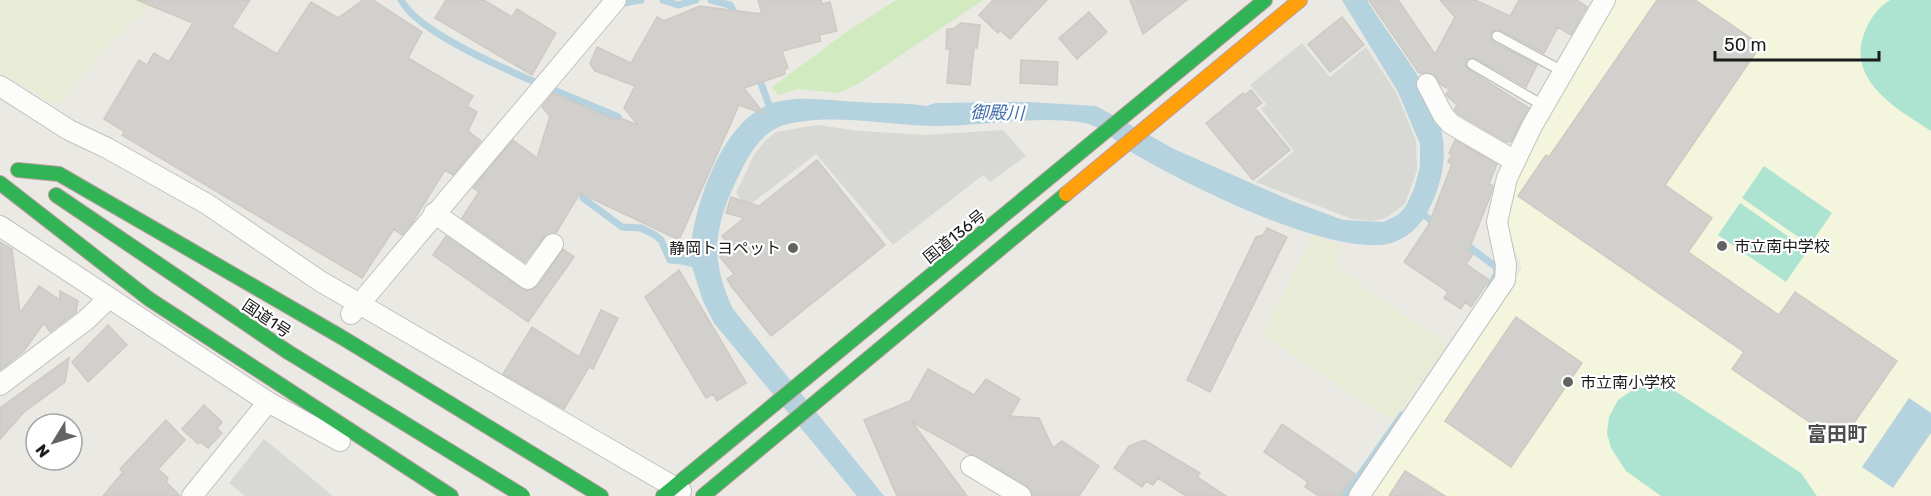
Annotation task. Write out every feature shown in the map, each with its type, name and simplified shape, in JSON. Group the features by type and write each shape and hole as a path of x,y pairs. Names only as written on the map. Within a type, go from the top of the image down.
{"highway":[{"name":"国道136号","path":"676,493 1265,0"},
{"path":"703,496 1119,153 1300,0"},
{"name":"国道1号","path":"523,496 288,352 13,166 59,174 343,338 601,496"},
{"path":"0,183 149,298 451,496"},
{"path":"739,482 757,452"}],"street":[{"path":"355,308 616,0"},
{"path":"1359,496 1505,280 1506,265 1497,222 1500,199 1515,161 1601,1"},
{"path":"1427,84 1443,115 1451,124 1515,161"},
{"path":"0,86 69,130 107,148 207,204 320,281 355,308 676,493"},
{"path":"434,213 528,279 553,244"},
{"path":"0,226 268,402 443,496"},
{"path":"0,385 86,320 109,298"},
{"path":"192,496 268,402"},
{"path":"971,466 1020,496"}],"lane":[{"path":"1497,36 1564,72"},
{"path":"1472,64 1544,106"}],"shaded area":[{"path":"0,0 156,0 108,45 57,106 0,72"},
{"name":"市立南中学校","path":"1611,0 1931,0 1931,496 1371,496 1522,268 1506,224 1510,189"},
{"path":"1302,43 1330,77 1366,47 1397,94 1416,141 1417,170 1405,204 1386,218 1372,221 1352,219 1256,182 1294,151 1261,109 1266,104 1250,85"},
{"path":"817,125 860,131 926,135 1003,130 1026,156 990,182 983,175 893,245 816,154 747,207 736,193 754,155 765,141 776,132"},
{"path":"1313,235 1341,245 1336,261 1338,269 1447,345 1393,421 1262,335"},
{"path":"264,439 333,496 245,496 229,483"}],"green space":[{"path":"896,0 983,0 858,84 838,93 799,89 778,95 772,87 845,33"},
{"path":"1890,0 1931,0 1931,131 1905,114 1880,93 1863,68 1861,53 1865,31 1877,11"},
{"path":"1764,166 1832,213 1810,245 1742,198"},
{"path":"1740,203 1808,250 1786,282 1718,235"},
{"path":"1653,384 1675,391 1801,473 1817,496 1661,496 1626,471 1611,448 1607,433 1609,417 1618,400 1637,387"}],"water":[{"name":"御殿川","path":"1342,0 1367,0 1417,74 1440,123 1444,149 1441,178 1429,209 1412,231 1387,244 1362,245 1331,239 1260,216 1161,169 1106,133 1085,123 1030,120 937,126 841,120 803,121 777,128 759,142 733,187 721,221 718,254 725,290 733,309 884,496 857,496 714,323 703,301 692,267 672,262 672,254 690,252 698,209 706,185 728,140 743,122 761,108 781,101 800,99 926,106 936,103 1029,102 1096,106 1174,149 1292,201 1343,220 1383,222 1398,215 1406,206 1420,167 1420,144 1398,92"},
{"path":"1909,398 1931,413 1931,433 1893,488 1862,467"}],"building":[{"path":"137,0 250,0 232,27 277,54 311,2 338,18 363,0 373,0 422,32 408,58 473,96 467,106 477,112 468,131 481,141 453,175 445,170 412,223 402,235 394,229 362,278 122,135 125,132 104,119 139,60 147,65 154,53 169,62 193,23"},
{"path":"446,0 484,0 512,17 517,9 556,33 532,75 435,18"},
{"path":"758,0 821,0 822,4 830,2 837,31 819,35 821,41 782,51 788,68 784,70 785,74 744,88 764,114 739,105 679,240 580,193 556,233 544,237 525,262 462,218 479,192 473,188 513,140 537,158 550,116 542,107 553,93 618,121 620,118 638,125 624,108 635,86 595,71 590,64 597,47 631,63 657,17 664,21 700,6 762,14"},
{"path":"993,0 1047,0 1010,39 1000,30 998,33 979,15"},
{"path":"1130,0 1187,0 1143,34"},
{"path":"1369,0 1398,0 1435,54 1455,17 1440,0 1475,0 1510,16 1519,0 1577,0 1587,7 1571,35 1558,27 1544,53 1500,30 1491,32 1493,42 1537,65 1526,87 1475,58 1467,60 1465,65 1469,70 1529,108 1511,142 1506,142 1454,110 1457,105 1446,95 1449,89 1441,85 1434,74 1419,73"},
{"path":"1657,0 1695,0 1761,45 1665,185 1712,218 1688,252 1779,315 1795,292 1897,361 1840,443 1732,369 1744,352 1518,196 1546,155 1549,157"},
{"path":"1089,12 1107,32 1077,59 1059,38"},
{"path":"1342,17 1364,45 1330,72 1308,44"},
{"path":"961,23 980,25 977,48 974,48 970,85 947,83 950,49 946,49 947,29 953,29"},
{"path":"1021,60 1058,62 1057,85 1020,83"},
{"path":"1251,90 1262,103 1255,108 1290,150 1253,180 1206,123 1243,93 1244,95"},
{"path":"1455,140 1497,164 1489,184 1493,186 1491,194 1468,252 1473,254 1466,264 1489,280 1471,307 1465,302 1461,309 1444,298 1448,292 1404,262 1428,226 1452,164 1448,162 1452,154 1449,153"},
{"path":"817,160 885,245 771,336 732,287 727,279 734,274 717,253 728,243 722,236 744,218 726,213 731,197 759,206"},
{"path":"1267,228 1287,237 1210,392 1187,380 1256,237 1263,235"},
{"path":"446,236 526,291 538,286 563,249 574,257 528,322 433,255"},
{"path":"0,242 12,249 20,313 39,286 60,300 60,291 78,301 76,312 50,332 44,323 23,352 0,370"},
{"path":"679,270 746,383 717,401 713,394 706,398 645,297"},
{"path":"601,310 618,318 593,369 589,367 564,409 503,374 532,327 579,357"},
{"path":"1516,317 1582,363 1511,467 1445,421"},
{"path":"108,325 127,345 88,382 72,362"},
{"path":"69,358 65,382 24,412 0,439 0,408"},
{"path":"928,369 974,395 986,379 1020,399 1010,416 1039,418 1053,448 1062,441 1099,466 1079,496 1033,496 1027,486 912,422 967,496 897,496 864,420 910,401"},
{"path":"204,405 222,422 217,428 222,433 208,448 200,442 198,444 182,429"},
{"path":"166,420 185,440 158,469 168,478 166,482 180,496 103,496 123,472 120,469"},
{"path":"1282,424 1355,474 1340,496 1319,496 1305,487 1308,482 1264,452"},
{"path":"1144,440 1200,473 1197,477 1226,496 1186,496 1158,478 1153,485 1146,481 1142,487 1114,468 1129,446"},
{"path":"1405,471 1445,496 1389,496"}],"waterway":[{"path":"401,0 415,16 437,33 467,50 534,82 618,117 613,127"},
{"path":"623,3 641,0"},
{"path":"663,0 678,5 696,0"},
{"path":"711,0 730,5 737,17"},
{"path":"758,75 772,113"},
{"path":"587,187 583,198 622,227 641,228 655,235 661,240 670,260 681,261"},
{"path":"1418,211 1438,225"},
{"path":"1464,243 1496,267 1497,273 1490,287"},
{"path":"1345,496 1402,415"}],"traffic: fast":[{"path":"663,496 1265,0"},
{"path":"18,170 59,174 343,338 601,496"},
{"path":"0,183 149,299 451,496"},
{"path":"703,496 1066,194"},
{"path":"56,195 288,352"},
{"path":"288,352 523,496"}],"traffic: slow":[{"path":"1066,194 1300,0"}],"place":[{"name":"市立南中学校","path":"1722,246"},
{"name":"静岡トヨペット","path":"793,248"},
{"name":"市立南小学校","path":"1568,382"}],"district":[{"name":"富田町","path":"1837,434"}]}
